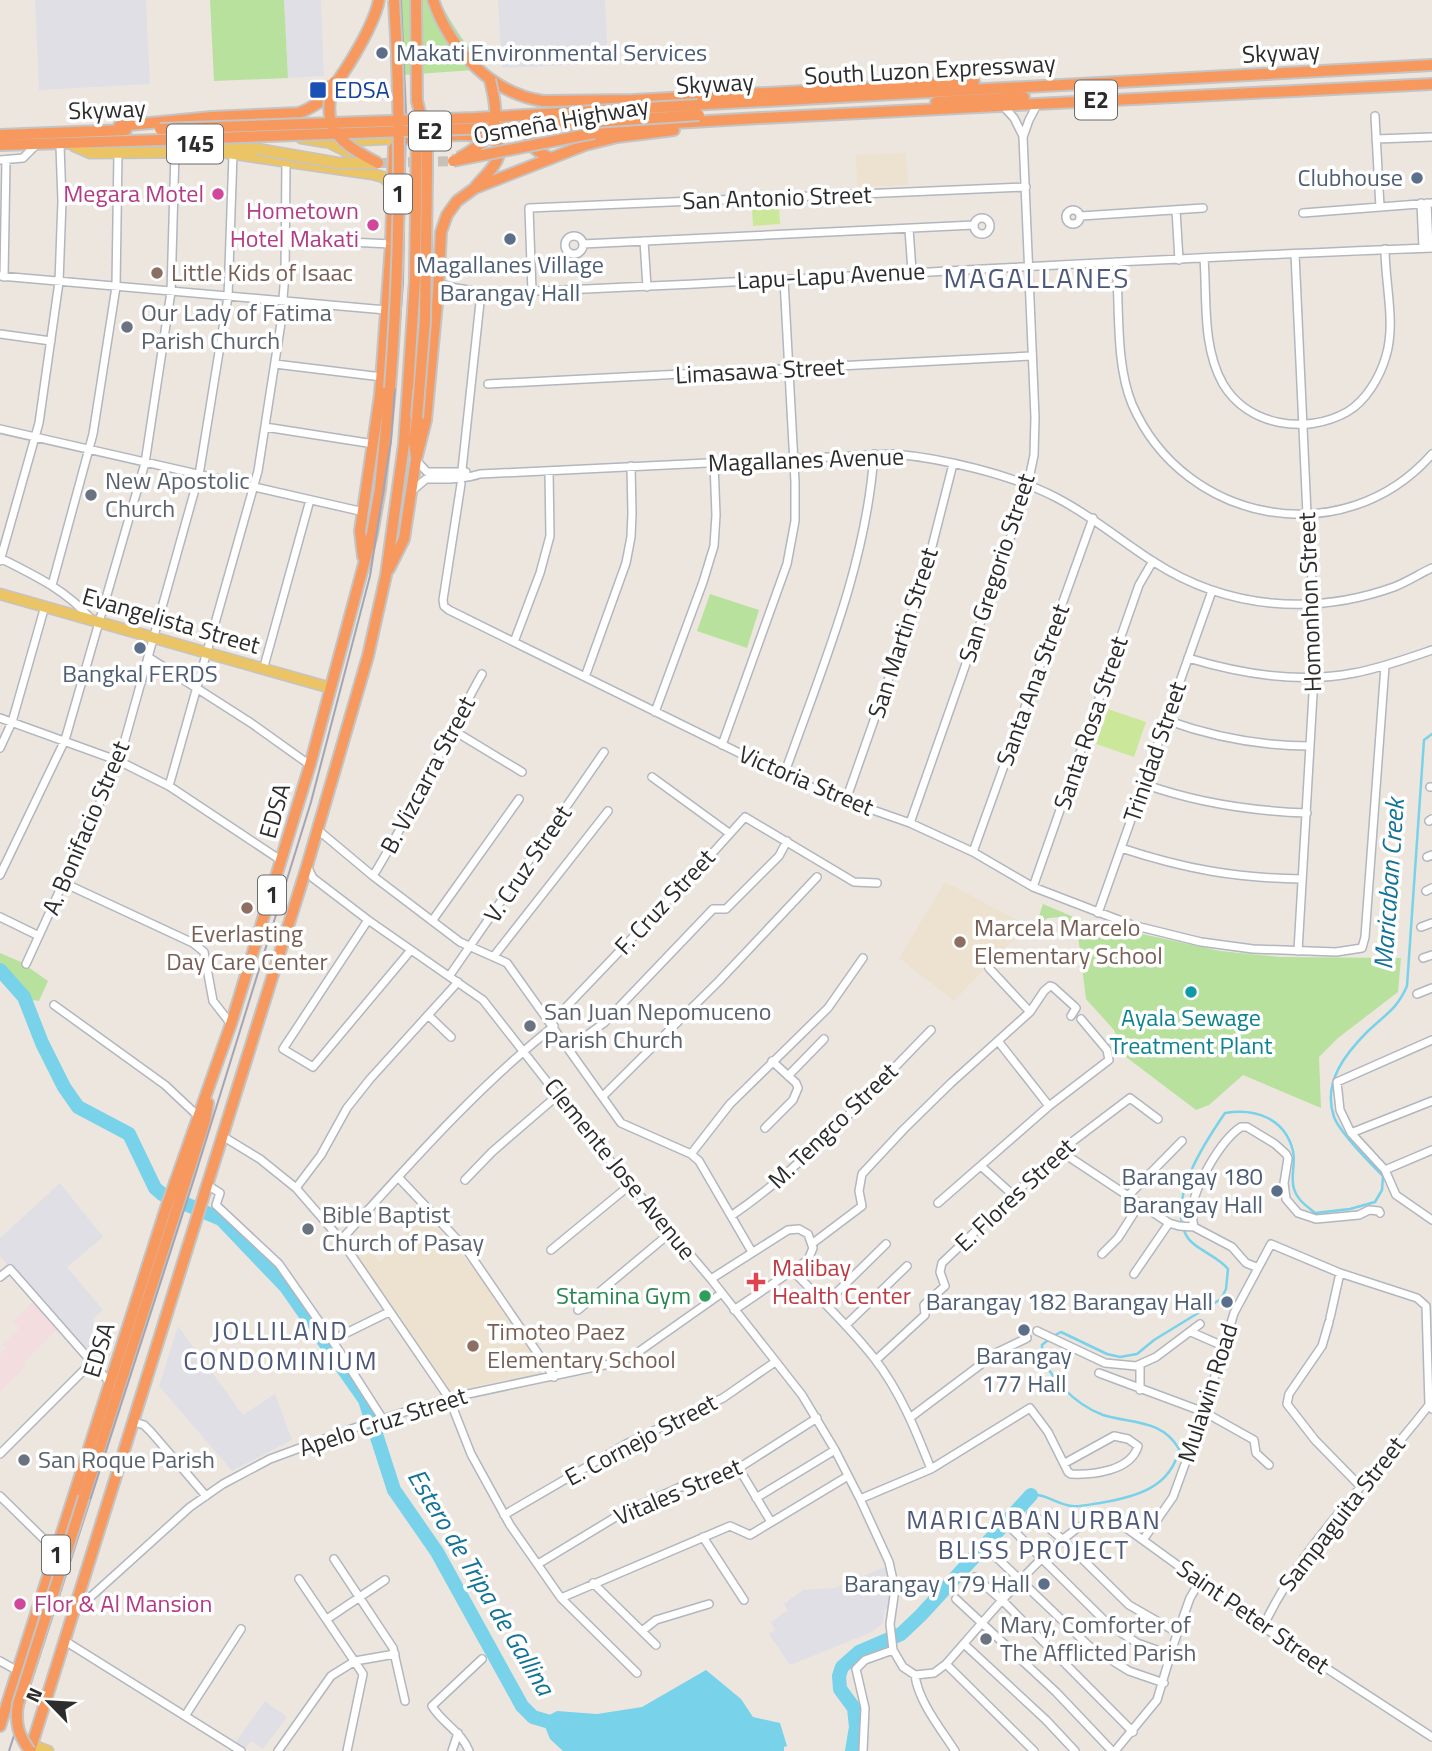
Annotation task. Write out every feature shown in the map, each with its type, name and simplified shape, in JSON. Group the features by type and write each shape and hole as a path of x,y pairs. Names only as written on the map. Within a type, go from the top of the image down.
{"highway":[{"path":"119,126 212,117 279,115 298,113 313,107 324,97 365,38 375,19 379,0"},
{"name":"EDSA","path":"0,1726 166,1208 181,1181 198,1116 210,1090 282,861 372,534 380,489 390,388 397,281 398,71 394,0"},
{"name":"EDSA","path":"31,1749 318,830 368,656 386,575 404,444 413,329 416,0"},
{"path":"433,0 453,41 490,80 529,99 555,107"},
{"name":"South Luzon Expressway","path":"555,107 1432,66"},
{"name":"Skyway","path":"0,133 475,118 1432,66"},
{"name":"Osmeña Highway","path":"490,80 497,111 493,128 485,140 453,161 640,125 760,118"},
{"name":"South Luzon Expressway","path":"760,118 1432,81"},
{"name":"Skyway","path":"0,147 491,128 1036,96 1432,81"},
{"path":"334,82 328,106 332,127 344,143 378,163"},
{"name":"1","path":"416,460 414,442 425,321 427,186 427,140 417,101"},
{"path":"551,158 536,152 530,140 533,128 555,107"},
{"path":"475,188 585,145 617,137 760,118"},
{"path":"474,136 542,119"},
{"path":"393,186 394,148 401,140 474,136 492,138 500,148 498,160 475,188"},
{"name":"1","path":"363,565 360,531 365,512 382,377 390,288 393,186"},
{"name":"1","path":"411,492 426,420 441,232 444,220 457,201 475,188"},
{"name":"EDSA","path":"386,575 404,539 411,492"},
{"path":"31,1749 20,1737 16,1719 24,1681 181,1181 205,1121 210,1090"}],"main road":[{"name":"Osmeña Highway","path":"0,133 119,126 243,124 555,107"},
{"path":"243,124 341,148 351,157 352,163 347,171"},
{"path":"325,142 408,138"},
{"name":"145","path":"0,147 172,143 233,145 257,149"},
{"path":"74,146 90,153 233,154 378,175 393,186"},
{"name":"E2","path":"257,149 338,163 378,163"},
{"name":"Evangelista Street","path":"0,594 331,688"},
{"path":"31,1749 48,1751"}],"street":[{"name":"San Gregorio Street","path":"1023,137 1038,103"},
{"name":"San Gregorio Street","path":"910,823 1028,484 1035,434 1023,137 1014,118 1003,106"},
{"path":"1375,116 1380,207"},
{"path":"1376,139 1432,136"},
{"path":"61,146 59,282 51,341 36,437 0,559 52,585 76,601 95,620"},
{"path":"34,147 23,158 3,160 2,276 386,310"},
{"path":"0,874 65,740 95,620 145,463 171,292 175,152"},
{"path":"52,585 90,450 116,287 118,153"},
{"name":"A. Bonifacio Street","path":"26,964 119,761 199,475 228,297 233,154"},
{"path":"169,786 254,487 275,364 282,302 286,239 286,163"},
{"name":"San Antonio Street","path":"532,291 529,208 1026,187"},
{"path":"1303,213 1427,203 1428,248"},
{"path":"1081,216 1203,208"},
{"path":"1176,209 1179,260"},
{"path":"583,244 974,225"},
{"path":"909,229 912,271"},
{"path":"286,239 391,243"},
{"path":"644,241 647,287"},
{"name":"Lapu-Lapu Avenue","path":"436,288 469,296 481,293 647,287 912,271 1428,248"},
{"path":"1204,258 1209,346 1215,368 1225,387 1243,406 1259,416 1282,424 1303,426 1348,412 1365,396 1379,376 1387,354 1389,330 1385,249"},
{"name":"Homonhon Street","path":"1295,254 1314,605 1311,746 1298,951"},
{"path":"1116,262 1125,383 1141,422 1156,444 1180,470 1216,495 1263,511 1307,514 1341,509 1364,502 1405,480 1432,454"},
{"path":"722,745 788,564 795,521 784,280"},
{"name":"Victoria Street","path":"481,293 462,478 444,606 784,775 910,823 973,852 1033,887 1155,932 1201,942 1253,949 1298,951 1362,948 1385,666"},
{"path":"0,334 51,341"},
{"name":"Limasawa Street","path":"488,384 1031,356"},
{"path":"275,364 382,377"},
{"path":"265,427 374,444"},
{"path":"0,429 365,512"},
{"path":"784,775 857,567 870,502 874,454"},
{"name":"Magallanes Avenue","path":"411,492 418,483 426,479 462,478 471,472 475,475 874,454 913,455 1028,484 1093,518 1153,561 1212,591 1239,600 1314,605 1337,602 1394,586 1432,568"},
{"name":"Magallanes Avenue","path":"416,460 427,472 462,478"},
{"path":"655,712 713,546 716,515 715,463"},
{"name":"San Martin Street","path":"846,800 924,578 953,464"},
{"path":"585,677 626,563 631,537 631,466"},
{"path":"514,642 540,573 550,536 549,471"},
{"path":"263,670 310,500"},
{"name":"Santa Ana Street","path":"973,852 1093,518"},
{"name":"Santa Rosa Street","path":"1033,887 1139,586 1153,561"},
{"name":"Trinidad Street","path":"1098,913 1212,591"},
{"path":"0,748 12,722 45,606"},
{"path":"1188,658 1224,669 1269,676 1314,677 1352,674 1432,650"},
{"path":"148,657 251,723 310,765"},
{"name":"B. Vizcarra Street","path":"373,876 394,842 482,674"},
{"path":"0,718 119,761 169,786 282,861"},
{"path":"1167,720 1198,732 1230,739 1311,746"},
{"path":"451,729 522,772"},
{"name":"V. Cruz Street","path":"450,975 604,752"},
{"path":"652,776 729,833"},
{"path":"1144,784 1183,798 1219,806 1262,812 1307,813"},
{"path":"432,921 519,799"},
{"path":"494,956 608,811"},
{"name":"F. Cruz Street","path":"341,1240 472,1098 552,1025 746,817 787,841"},
{"path":"318,830 460,942 508,964 625,1127 691,1154 698,1161 752,1252"},
{"path":"569,1048 604,1023 713,909 726,909 779,856 787,841 854,882 877,883"},
{"path":"1121,848 1158,860 1225,875 1302,879"},
{"name":"Clemente Jose Avenue","path":"307,866 313,878 368,920 483,1000 802,1395 835,1450 888,1562 895,1587 890,1628 893,1649"},
{"path":"603,1097 719,981 817,877"},
{"path":"64,883 201,948 213,1001 231,1024"},
{"path":"0,917 39,936"},
{"path":"368,920 283,1049 313,1067 411,950"},
{"path":"1421,927 1432,923"},
{"path":"1423,958 1432,955"},
{"path":"691,1154 730,1104 828,1008 863,958"},
{"path":"989,968 1030,1012"},
{"path":"296,1188 326,1147 347,1108 458,982"},
{"path":"813,1243 862,1206 859,1191 862,1174 951,1083 1030,1012 1050,986 1076,1009 1071,1016"},
{"path":"1417,994 1432,988"},
{"path":"54,1005 165,1085 198,1116"},
{"path":"428,1015 451,1037"},
{"path":"938,1203 1049,1106 1109,1060 1107,1050 1082,1019"},
{"name":"M. Tengco Street","path":"731,1216 766,1192 800,1163 931,1030"},
{"path":"788,1076 824,1039"},
{"path":"1430,1216 1396,1195 1385,1170 1351,1133 1340,1110 1337,1082 1432,1040"},
{"path":"998,1041 1049,1106"},
{"path":"765,1128 796,1096 796,1083 772,1061"},
{"path":"465,1180 492,1152 558,1095"},
{"name":"E. Flores Street","path":"876,1360 925,1315 924,1305 945,1286 940,1272 942,1263 1060,1151 1130,1098 1158,1119"},
{"path":"1351,1133 1432,1101"},
{"path":"1193,1227 1192,1212 1198,1189 1231,1134 1241,1127 1247,1127 1286,1154 1286,1199 1298,1213 1316,1219 1359,1215 1369,1210 1380,1213"},
{"path":"224,1137 260,1159 296,1188 341,1240 449,1398 471,1454 504,1516 561,1598 637,1673"},
{"path":"1127,1197 1182,1141"},
{"path":"1385,1170 1432,1150"},
{"path":"1060,1151 1169,1223 1193,1227 1232,1247 1246,1262 1256,1267"},
{"path":"981,1166 1013,1195"},
{"path":"398,1177 467,1250 554,1377"},
{"path":"551,1250 630,1185"},
{"path":"208,1188 219,1192 216,1205 279,1264 331,1340 379,1419"},
{"path":"1102,1254 1118,1238 1139,1205"},
{"path":"1134,1273 1169,1223"},
{"path":"711,1279 793,1229 803,1231 813,1243 813,1252 808,1260 734,1310"},
{"path":"578,1310 670,1233"},
{"path":"825,1304 886,1244"},
{"name":"Mulawin Road","path":"1143,1540 1173,1497 1204,1412 1235,1311 1256,1267 1271,1244 1340,1273"},
{"path":"846,1325 907,1266"},
{"path":"0,1277 10,1269 111,1384"},
{"path":"793,1271 876,1360 911,1417 932,1469"},
{"path":"1360,1486 1315,1440 1287,1404 1289,1394 1322,1346 1340,1273 1417,1298 1426,1306 1430,1327 1430,1407"},
{"name":"Apelo Cruz Street","path":"75,1611 164,1529 206,1496 271,1459 379,1419 449,1398 609,1365 634,1355 722,1293"},
{"path":"331,1340 389,1312"},
{"path":"1037,1331 1105,1363 1140,1366 1200,1324"},
{"path":"1191,1332 1223,1346"},
{"path":"911,1417 996,1353 1027,1338"},
{"path":"0,1454 92,1362"},
{"name":"E. Cornejo Street","path":"504,1516 626,1444 723,1398 775,1362"},
{"path":"1140,1366 1140,1390"},
{"path":"1099,1373 1204,1412 1254,1440 1256,1453 1269,1465"},
{"name":"Sampaguita Street","path":"1263,1627 1278,1596 1360,1486 1430,1407"},
{"path":"860,1499 932,1469 1030,1408 1048,1432 1068,1472 1073,1474 1117,1467 1130,1459 1138,1446 1128,1438 1114,1436 1065,1463"},
{"name":"Vitales Street","path":"538,1564 624,1511 738,1467 817,1418"},
{"path":"134,1422 144,1424 206,1496"},
{"path":"756,1498 835,1450"},
{"path":"738,1467 771,1522"},
{"path":"561,1598 730,1526 750,1535 848,1476"},
{"path":"0,1496 57,1552"},
{"path":"1031,1513 1062,1539 1129,1605 1178,1633"},
{"name":"Saint Peter Street","path":"915,1675 934,1673 946,1664 1062,1539 1089,1522 1106,1518 1122,1525 1263,1627 1432,1737"},
{"path":"1013,1530 1084,1602 1120,1633 1137,1643 1171,1655"},
{"path":"703,1537 744,1600"},
{"path":"993,1554 1089,1646 1129,1671 1164,1683"},
{"path":"334,1559 395,1654 405,1701"},
{"path":"975,1577 1003,1601 1133,1732"},
{"path":"299,1579 363,1674 347,1751"},
{"path":"327,1619 385,1580"},
{"path":"956,1599 1056,1692 1114,1751 1133,1732 1157,1700 1190,1598 1200,1581"},
{"path":"593,1583 656,1645"},
{"path":"642,1630 656,1620 709,1604"},
{"path":"185,1716 242,1629"},
{"path":"65,1641 241,1751"},
{"path":"964,1644 1046,1720 1075,1751"},
{"path":"863,1751 865,1708 856,1669 865,1660 893,1649 903,1667 915,1675 916,1684 956,1751"},
{"path":"278,1751 331,1676 355,1661 395,1654"},
{"path":"469,1751 458,1733 432,1706 482,1659"},
{"path":"0,1661 18,1671"},
{"path":"946,1664 1034,1751"},
{"path":"452,1751 458,1733"}],"shaded area":[{"path":"35,0 146,0 150,84 39,90"},
{"path":"284,0 321,0 324,76 288,78"},
{"path":"498,0 605,0 608,63 502,68"},
{"path":"906,153 908,185 857,187 856,155"},
{"name":"Marcela Marcelo Elementary School","path":"945,882 1027,925 954,1001 899,958"},
{"path":"60,1183 103,1237 67,1267 103,1310 94,1318 92,1335 115,1341 102,1372 0,1256 0,1238"},
{"path":"424,1215 476,1270 544,1367 541,1373 449,1391 347,1247 358,1237 380,1262"},
{"path":"35,1300 60,1327 23,1363 26,1366 0,1391 0,1354 6,1348 3,1344 19,1328 13,1321"},
{"path":"178,1326 243,1415 275,1394 292,1440 232,1471 159,1386"},
{"path":"885,1567 891,1588 883,1623 872,1632 790,1665 769,1634 775,1630 771,1622 788,1610 784,1604 803,1590 834,1588"},
{"path":"265,1701 287,1717 263,1749 251,1741 244,1750 235,1743"}],"green space":[{"path":"210,0 284,0 288,78 214,81"},
{"path":"398,0 439,0 473,53 488,69 403,75"},
{"path":"779,208 780,224 753,226 752,209"},
{"path":"710,594 759,610 747,648 697,631"},
{"path":"1108,709 1146,722 1134,757 1096,744"},
{"path":"1043,904 1083,921 1220,951 1280,957 1401,958 1398,992 1338,1038 1319,1057 1321,1108 1243,1075 1209,1105 1196,1110 1126,1057 1114,1030 1086,999 1078,935 1061,917 1048,918 1036,925"},
{"path":"0,953 21,962 48,981 39,1001 32,1000 0,966"}],"water":[{"path":"706,1670 741,1699 753,1717 780,1723 787,1746 784,1751 563,1751 550,1739 542,1719 557,1711 597,1714 642,1707"}],"waterway":[{"name":"Maricaban Creek","path":"1053,1336 1061,1332 1107,1354 1120,1357 1137,1354 1154,1340 1221,1299 1226,1289 1228,1269 1189,1240 1181,1221 1181,1205 1191,1171 1225,1113 1258,1114 1276,1123 1283,1130 1293,1151 1295,1193 1315,1213 1350,1209 1375,1202 1382,1190 1383,1176 1337,1124 1331,1104 1331,1092 1344,1059 1395,1006 1407,986 1424,740 1432,734"},
{"name":"Estero de Tripa de Gallina","path":"0,970 24,997 42,1043 64,1087 78,1107 129,1134 155,1188 162,1194 221,1219 286,1287 365,1400 394,1490 437,1552 522,1706 533,1717 560,1725"},
{"name":"Maricaban Creek","path":"1031,1495 1075,1506 1126,1498 1160,1482 1175,1462 1179,1449 1172,1439 1155,1427 1103,1415 1072,1397 1054,1378 1043,1356 1042,1345 1048,1340"},
{"name":"Maricaban Creek","path":"852,1751 856,1727 854,1708 840,1689 839,1676 842,1667 859,1652 901,1634 1031,1495"}],"tunnel":[{"path":"378,163 453,161"},
{"path":"393,285 434,287"}],"tram line":[{"path":"9,1751 194,1179 311,802 370,576 391,441 403,282 406,112 401,0"}],"place":[{"name":"Makati Environmental Services","path":"382,53"},
{"name":"EDSA","path":"318,90"},
{"name":"Clubhouse","path":"1417,178"},
{"name":"Megara Motel","path":"218,194"},
{"name":"Hometown Hotel Makati","path":"373,225"},
{"name":"Magallanes Village Barangay Hall","path":"510,239"},
{"name":"Little Kids of Isaac","path":"157,273"},
{"name":"Our Lady of Fatima Parish Church","path":"127,327"},
{"name":"New Apostolic Church","path":"91,495"},
{"name":"Bangkal FERDS","path":"140,648"},
{"name":"Everlasting Day Care Center","path":"247,908"},
{"name":"Marcela Marcelo Elementary School","path":"960,942"},
{"name":"Ayala Sewage Treatment Plant","path":"1191,992"},
{"name":"San Juan Nepomuceno Parish Church","path":"530,1026"},
{"name":"Barangay 180 Barangay Hall","path":"1277,1191"},
{"name":"Bible Baptist Church of Pasay","path":"308,1229"},
{"name":"Malibay Health Center","path":"756,1282"},
{"name":"Stamina Gym","path":"705,1296"},
{"name":"Barangay 182 Barangay Hall","path":"1227,1302"},
{"name":"Barangay 177 Hall","path":"1024,1330"},
{"name":"Timoteo Paez Elementary School","path":"473,1346"},
{"name":"San Roque Parish","path":"24,1460"},
{"name":"Barangay 179 Hall","path":"1044,1584"},
{"name":"Flor & Al Mansion","path":"20,1604"},
{"name":"Mary, Comforter of The Afflicted Parish","path":"986,1639"}],"district":[{"name":"MAGALLANES","path":"1037,278"},
{"name":"JOLLILAND CONDOMINIUM","path":"281,1346"},
{"name":"MARICABAN URBAN BLISS PROJECT","path":"1034,1535"}]}
